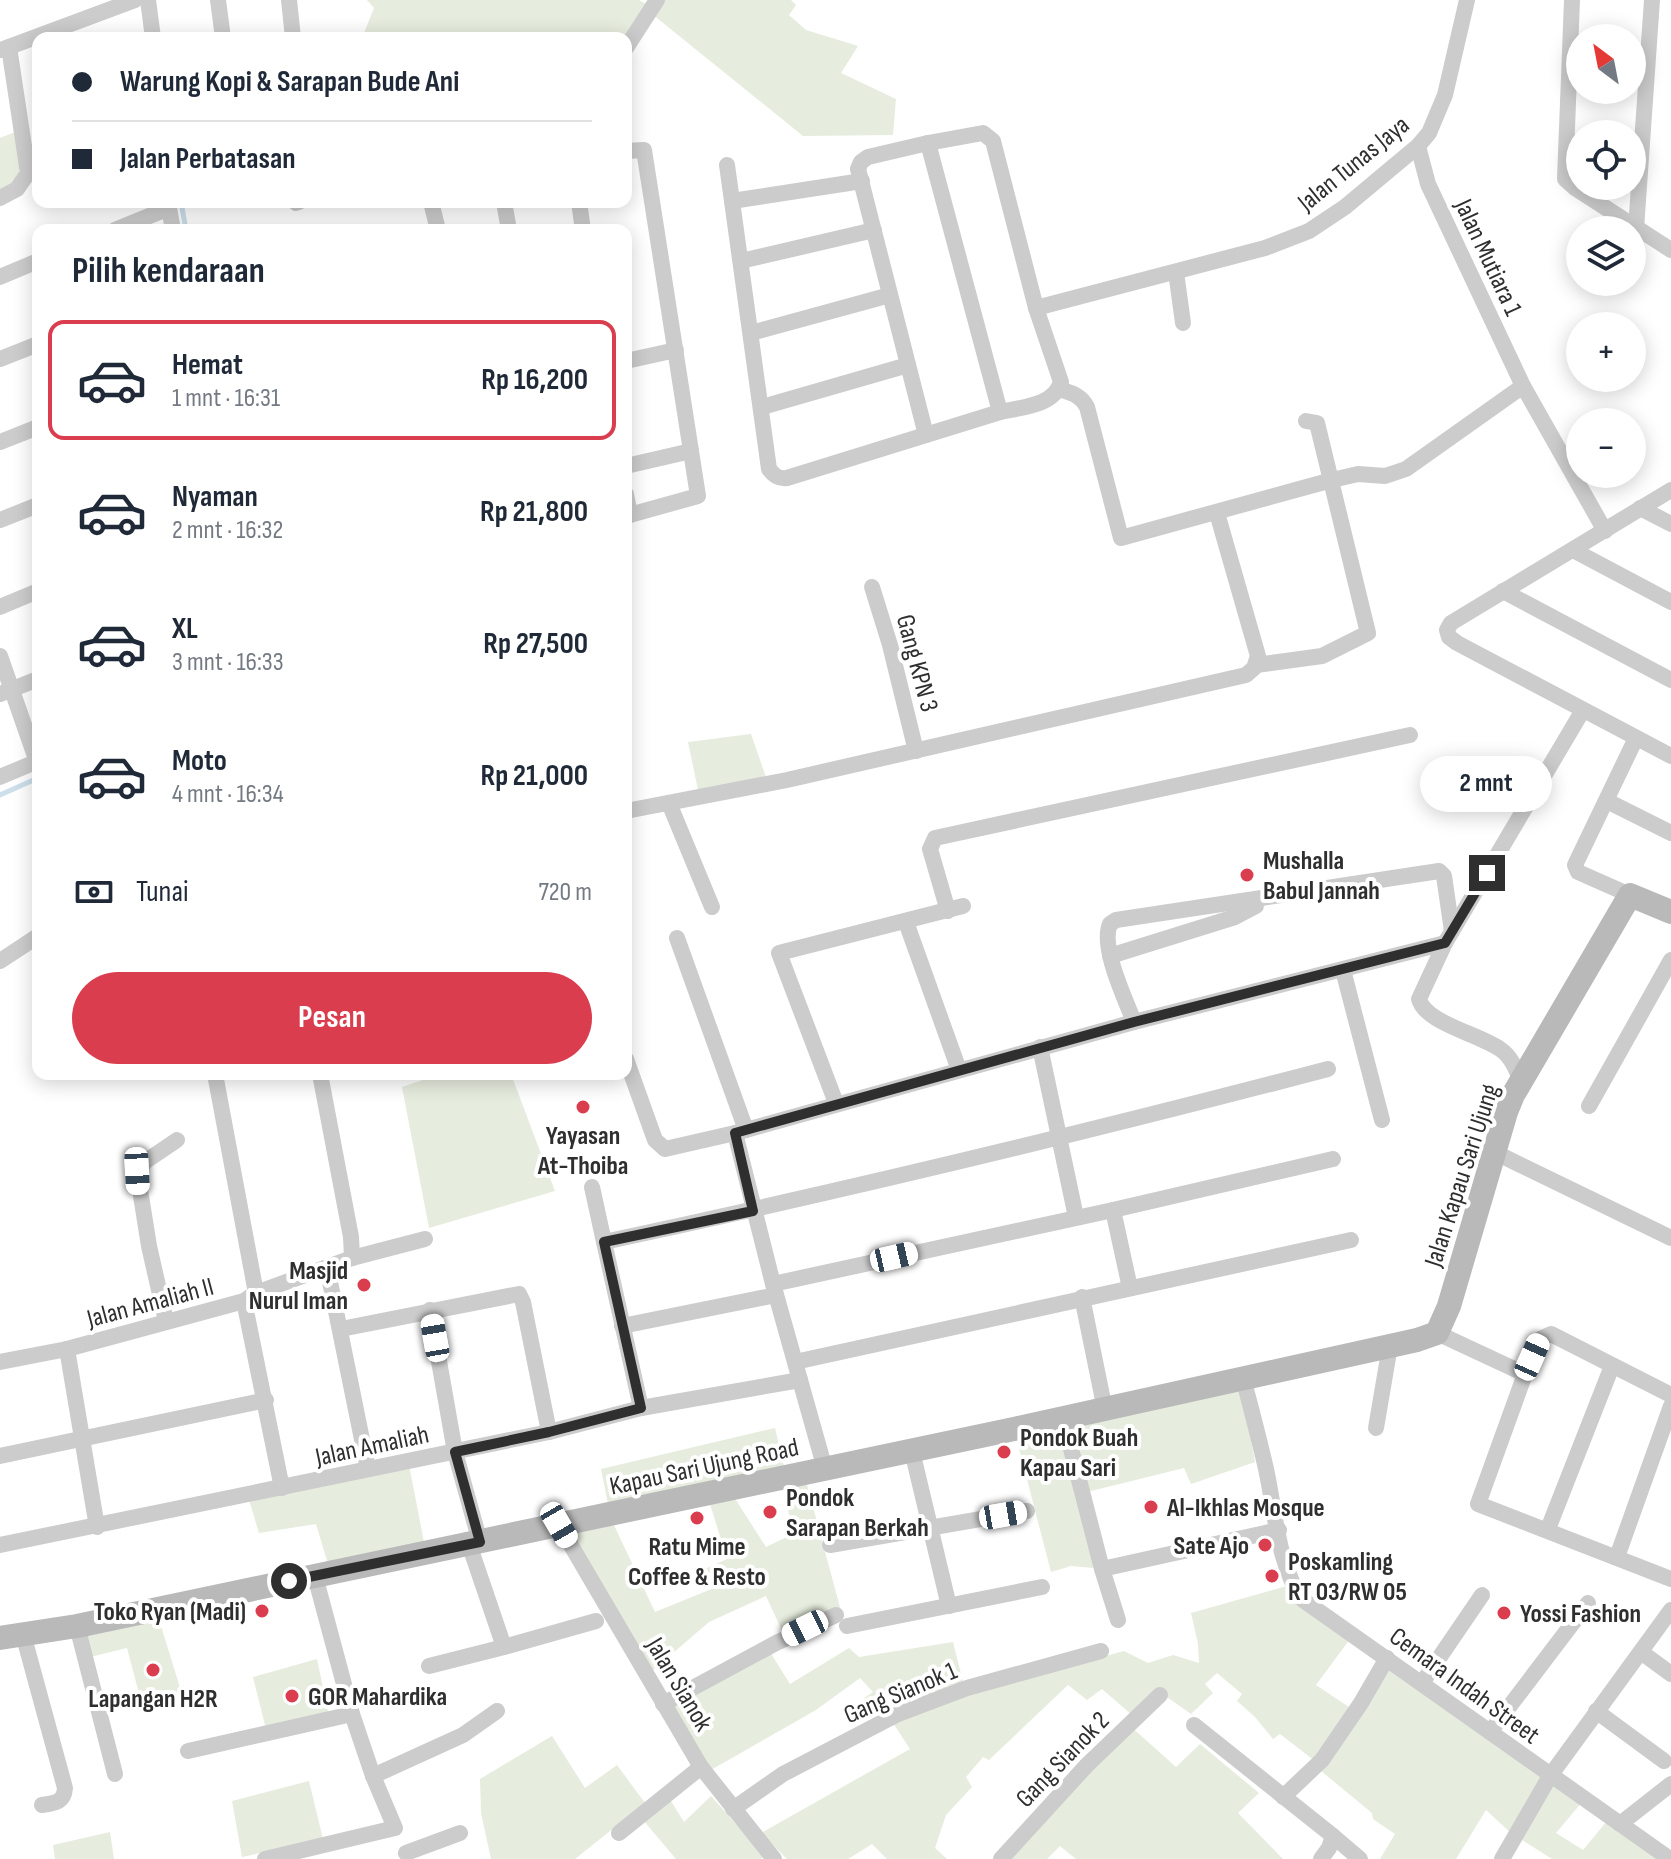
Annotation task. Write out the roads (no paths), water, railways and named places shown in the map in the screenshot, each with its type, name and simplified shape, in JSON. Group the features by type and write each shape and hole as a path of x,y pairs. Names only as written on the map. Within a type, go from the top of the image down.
{"street":[{"path":"148,0 152,32"},
{"path":"218,0 222,32"},
{"path":"289,0 292,32"},
{"path":"632,39 657,0"},
{"name":"Jalan Tunas Jaya","path":"1036,308 1265,248 1309,231 1345,207 1418,146 1436,120 1445,95 1467,0"},
{"path":"1572,0 1564,175 1575,188 1617,216"},
{"path":"1637,216 1652,0"},
{"path":"78,31 125,2"},
{"path":"0,198 22,184 28,173 4,49 32,42"},
{"path":"727,165 769,469 781,479 926,435 1000,412 1046,401 1059,389 1061,382 1036,308 991,138 983,133 928,143 864,159 858,169 926,435"},
{"path":"928,143 1000,412"},
{"name":"Jalan Mutiara 1","path":"1418,146 1428,184 1445,223 1523,386 1605,531"},
{"path":"632,151 644,150 698,496 632,515"},
{"path":"732,201 862,181"},
{"path":"130,224 169,208"},
{"path":"741,261 874,230"},
{"path":"1646,235 1671,250"},
{"path":"0,277 32,264"},
{"path":"1176,272 1183,323"},
{"path":"751,333 890,295"},
{"path":"0,359 32,346"},
{"path":"632,360 676,350"},
{"path":"762,407 908,365"},
{"path":"1059,389 1076,395 1087,407 1121,538 1332,480 1358,474 1385,476 1406,469 1523,386"},
{"path":"1256,665 1322,656 1368,633 1317,423 1306,421"},
{"path":"0,442 32,429"},
{"path":"632,465 691,451"},
{"path":"1671,490 1451,623 1447,630 1449,637 1671,756"},
{"path":"0,520 32,507"},
{"path":"1640,508 1671,524"},
{"path":"632,810 916,751 1246,675 1256,665 1258,656 1217,513"},
{"path":"1573,550 1671,602"},
{"name":"Gang KPN 3","path":"872,587 916,751"},
{"path":"1503,591 1671,680"},
{"path":"0,607 32,594"},
{"path":"0,656 6,692 32,751"},
{"path":"6,692 32,681"},
{"path":"1521,1081 1511,1059 1500,1049 1427,1013 1421,1007 1420,995 1448,937 1583,710"},
{"path":"836,1103 779,953 956,909 930,849 935,838 1410,735"},
{"path":"1636,738 1575,862 1578,872 1671,912"},
{"path":"0,777 32,764"},
{"path":"1607,801 1671,833"},
{"path":"669,803 712,907"},
{"path":"1134,1022 1110,956 1107,936 1113,921 1439,871 1444,876 1448,937"},
{"name":"Jalan Kapau Sari Ujung","path":"1437,1333 1444,1323 1454,1292 1506,1112 1630,895"},
{"path":"1110,956 1235,917 1274,898"},
{"path":"1178,913 1182,933"},
{"path":"906,922 959,1070"},
{"path":"632,1076 655,1140 662,1148 740,1131 1040,1047 1343,970 1448,937"},
{"path":"677,938 740,1131 753,1211 825,1469"},
{"path":"0,961 32,941"},
{"path":"1589,1106 1671,960"},
{"path":"1343,970 1382,1120"},
{"path":"1040,1047 1076,1217"},
{"path":"604,1242 753,1211 1060,1139 1328,1069"},
{"path":"216,1080 282,1488"},
{"path":"321,1080 351,1237 352,1258"},
{"path":"166,1321 146,1231 137,1171 177,1140"},
{"path":"1494,1152 1671,1238"},
{"path":"622,1326 1333,1159"},
{"path":"592,1187 641,1408"},
{"path":"1113,1210 1130,1288"},
{"name":"Jalan Amaliah II","path":"0,1362 67,1349 250,1297 352,1258 425,1239"},
{"path":"795,1362 1351,1240"},
{"path":"327,1267 368,1469"},
{"path":"341,1329 513,1293 521,1296 549,1432"},
{"path":"1082,1297 1105,1410"},
{"path":"430,1310 474,1543 504,1647"},
{"path":"1437,1333 1525,1374"},
{"name":"Kapau Sari Ujung Road","path":"6,1636 77,1626 912,1451 1437,1333"},
{"path":"1671,1395 1548,1334 1540,1339 1525,1374 1478,1504 1671,1579"},
{"path":"1376,1428 1390,1346"},
{"path":"67,1349 97,1527"},
{"path":"1548,1529 1612,1366"},
{"name":"Cemara Indah Street","path":"1243,1378 1289,1574 1303,1600 1670,1859"},
{"name":"Jalan Amaliah","path":"0,1545 549,1432 641,1408 800,1380"},
{"path":"0,1456 266,1400"},
{"path":"1617,1557 1671,1406"},
{"path":"1063,1418 1118,1620"},
{"path":"912,1451 949,1606"},
{"path":"830,1545 1027,1511"},
{"name":"Jalan Sianok","path":"559,1525 701,1767 774,1859"},
{"path":"1102,1569 1279,1530"},
{"path":"315,1576 352,1714 373,1776 407,1856 460,1833"},
{"path":"663,1704 776,1643 841,1620 949,1606 1042,1587"},
{"path":"1422,1683 1482,1595"},
{"path":"1490,1732 1588,1603"},
{"path":"1502,1859 1550,1776 1671,1610"},
{"path":"429,1666 596,1621"},
{"path":"77,1626 115,1774"},
{"path":"6,1636 65,1788 59,1802 42,1805"},
{"name":"Gang Sianok 1","path":"733,1809 783,1774 898,1714 967,1688 1101,1651"},
{"path":"1641,1652 1671,1674"},
{"path":"1283,1797 1322,1760 1387,1658"},
{"name":"Gang Sianok 2","path":"1001,1859 1087,1765 1160,1695"},
{"path":"373,1776 463,1735 497,1711"},
{"path":"1596,1711 1664,1761"},
{"path":"188,1751 352,1714"},
{"path":"1194,1725 1360,1859"},
{"path":"619,1833 701,1767"},
{"path":"1620,1824 1671,1784"},
{"path":"265,1859 292,1856 395,1828"},
{"path":"1321,1859 1333,1836"}],"waterway":[{"path":"182,208 185,224"},
{"path":"0,795 32,781"}],"place":[{"name":"Mushalla Babul Jannah","path":"1247,875"},
{"name":"Yayasan At-Thoiba","path":"583,1107"},
{"name":"Masjid Nurul Iman","path":"364,1285"},
{"name":"Pondok Buah Kapau Sari","path":"1004,1452"},
{"name":"Al-Ikhlas Mosque","path":"1151,1507"},
{"name":"Pondok Sarapan Berkah","path":"770,1512"},
{"name":"Ratu Mime Coffee & Resto","path":"697,1518"},
{"name":"Sate Ajo","path":"1265,1545"},
{"name":"Poskamling RT 03/RW 05","path":"1272,1576"},
{"name":"Toko Ryan (Madi)","path":"262,1611"},
{"name":"Yossi Fashion","path":"1504,1613"},
{"name":"Lapangan H2R","path":"153,1670"},
{"name":"GOR Mahardika","path":"292,1696"}]}
